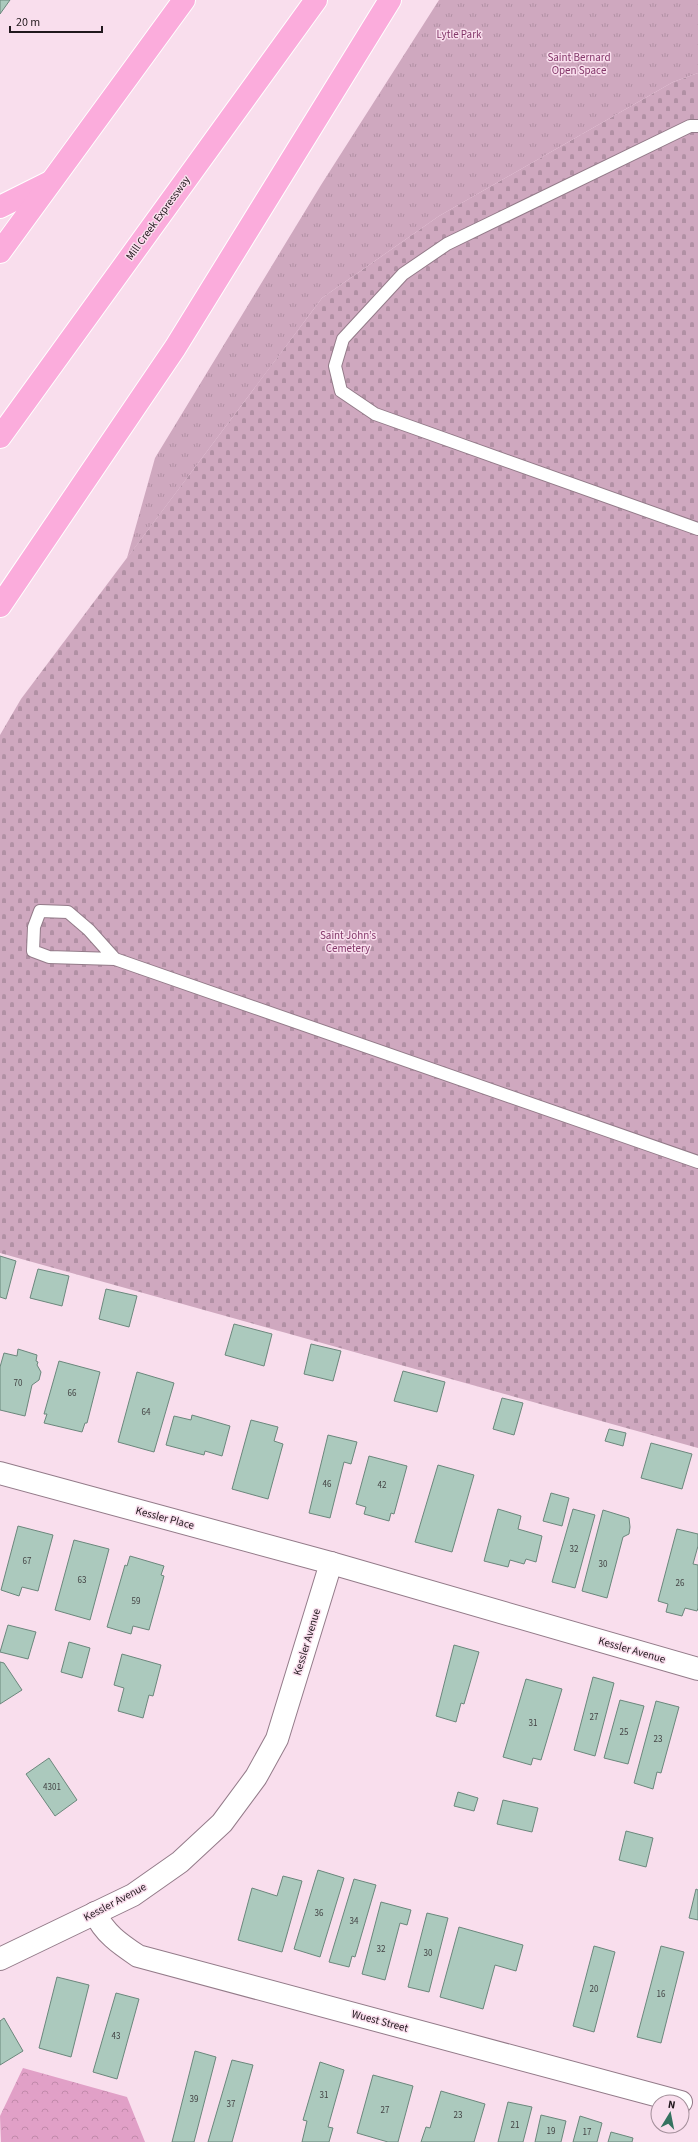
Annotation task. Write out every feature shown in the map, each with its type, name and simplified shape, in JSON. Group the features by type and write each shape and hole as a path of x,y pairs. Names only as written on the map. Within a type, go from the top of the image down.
{"highway":[{"path":"0,252 184,0"},
{"name":"Mill Creek Expressway","path":"0,437 316,0"},
{"path":"0,606 175,348 390,0"},
{"path":"0,207 54,180"}],"street":[{"name":"Kessler Place","path":"0,1473 330,1563"},
{"name":"Kessler Avenue","path":"0,1959 133,1895 180,1862 222,1823 256,1777 277,1739 330,1563 698,1669"},
{"name":"Wuest Street","path":"95,1913 99,1922 116,1942 138,1956 652,2094"}],"lane":[{"path":"698,126 690,126 447,244 403,274 343,339 335,366 341,391 375,414 698,529"},
{"path":"115,959 89,930 68,912 40,911 34,927 33,951 49,957 115,959 698,1162"}],"green space":[{"name":"Saint Bernard Open Space","path":"439,0 698,0 698,73 673,82 439,216 322,298 127,558 155,458 321,185"},
{"name":"Saint John’s Cemetery","path":"698,73 698,1448 0,1253 0,735 21,699 322,298 439,216 673,82"},
{"path":"23,2068 127,2097 145,2142 1,2142 0,2116"}],"building":[{"path":"0,0 10,0 0,14"},
{"path":"0,1256 16,1261 6,1299 0,1297"},
{"path":"38,1269 69,1276 62,1306 30,1298"},
{"path":"106,1289 137,1296 129,1327 99,1319"},
{"path":"234,1324 272,1334 264,1366 225,1355"},
{"path":"311,1344 341,1351 333,1381 304,1374"},
{"path":"18,1349 37,1355 36,1361 38,1362 37,1365 41,1372 39,1380 32,1385 25,1416 0,1410 0,1367 4,1353 17,1356"},
{"path":"59,1361 100,1372 87,1423 85,1423 82,1432 44,1423 47,1414 44,1414"},
{"path":"403,1371 445,1382 437,1412 394,1401"},
{"path":"137,1372 174,1383 154,1452 118,1442"},
{"path":"502,1398 523,1403 514,1435 493,1429"},
{"path":"192,1415 230,1426 222,1456 205,1451 204,1455 166,1445 174,1416 191,1420"},
{"path":"251,1420 278,1427 274,1441 283,1444 268,1499 232,1489"},
{"path":"609,1429 626,1433 623,1446 605,1441"},
{"path":"328,1435 357,1442 351,1464 344,1462 330,1518 309,1513"},
{"path":"651,1443 692,1454 682,1489 641,1478"},
{"path":"369,1456 407,1466 394,1514 391,1513 389,1521 364,1514 366,1507 356,1504"},
{"path":"438,1465 474,1475 452,1552 415,1542"},
{"path":"551,1493 569,1498 562,1526 543,1521"},
{"path":"498,1509 521,1516 518,1529 542,1536 536,1562 526,1559 524,1564 510,1560 508,1567 484,1561"},
{"path":"573,1509 595,1515 575,1588 552,1582"},
{"path":"603,1510 629,1518 630,1527 629,1534 623,1537 607,1598 582,1591"},
{"path":"18,1526 53,1535 38,1591 22,1587 19,1596 1,1590"},
{"path":"677,1529 698,1534 698,1546 693,1564 698,1565 698,1608 697,1611 685,1608 682,1616 666,1612 668,1604 658,1601"},
{"path":"74,1540 109,1549 90,1620 55,1610"},
{"path":"130,1556 164,1566 161,1575 164,1576 149,1630 133,1626 131,1634 107,1627 125,1565 127,1566"},
{"path":"8,1625 36,1632 28,1659 0,1652"},
{"path":"69,1642 90,1648 82,1678 61,1672"},
{"path":"454,1645 479,1652 464,1704 461,1703 456,1722 436,1716"},
{"path":"122,1654 161,1665 153,1696 149,1695 143,1718 118,1711 124,1688 114,1685"},
{"path":"0,1662 4,1663 22,1690 0,1704"},
{"path":"593,1677 614,1683 595,1756 574,1750"},
{"path":"526,1679 562,1689 541,1760 533,1758 531,1765 503,1757"},
{"path":"620,1700 644,1706 628,1764 604,1758"},
{"path":"656,1701 679,1707 661,1773 657,1772 653,1789 634,1783"},
{"path":"49,1758 77,1800 55,1816 26,1774"},
{"path":"458,1792 478,1798 474,1811 454,1806"},
{"path":"503,1800 538,1808 532,1832 497,1824"},
{"path":"626,1831 653,1838 646,1867 619,1860"},
{"path":"318,1870 344,1878 320,1957 294,1949"},
{"path":"283,1876 302,1881 282,1952 238,1940 252,1888 277,1896"},
{"path":"354,1879 376,1885 355,1957 352,1956 349,1967 329,1962"},
{"path":"696,1889 698,1890 698,1920 689,1918"},
{"path":"381,1902 411,1910 407,1925 400,1923 385,1980 362,1974"},
{"path":"427,1913 448,1918 429,1992 408,1987"},
{"path":"459,1927 523,1945 516,1971 495,1965 483,2009 440,1997"},
{"path":"594,1946 615,1952 594,2032 573,2026"},
{"path":"661,1946 684,1952 661,2043 637,2037"},
{"path":"57,1977 89,1985 71,2057 39,2048"},
{"path":"116,1993 139,1999 117,2079 93,2072"},
{"path":"4,2018 23,2051 0,2065 0,2021"},
{"path":"195,2051 216,2057 194,2142 172,2142"},
{"path":"232,2060 253,2065 232,2142 208,2142"},
{"path":"320,2062 344,2070 328,2127 333,2128 329,2142 302,2142 307,2121 303,2120"},
{"path":"373,2075 413,2086 398,2142 388,2142 357,2133"},
{"path":"441,2091 485,2104 474,2142 421,2142 426,2127 430,2128"},
{"path":"508,2102 532,2107 523,2142 498,2142"},
{"path":"541,2115 566,2121 561,2142 535,2142"},
{"path":"580,2116 602,2123 597,2142 573,2142"},
{"path":"611,2132 633,2138 632,2142 608,2142"}],"park label":[{"name":"Lytle Park","path":"459,34"}]}
